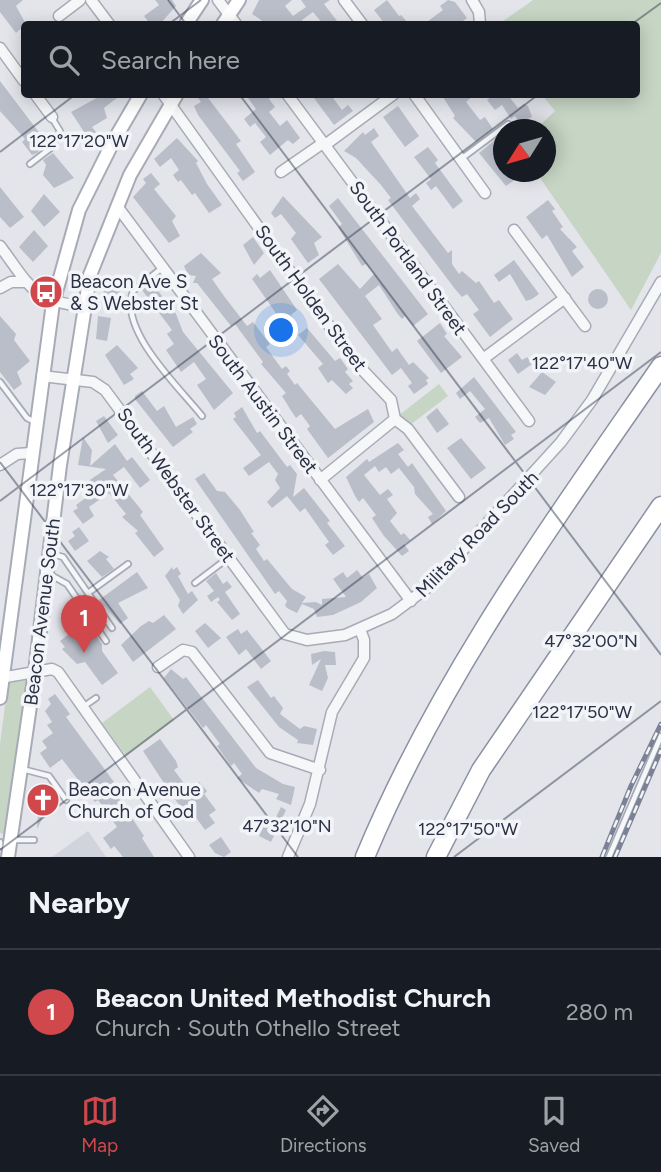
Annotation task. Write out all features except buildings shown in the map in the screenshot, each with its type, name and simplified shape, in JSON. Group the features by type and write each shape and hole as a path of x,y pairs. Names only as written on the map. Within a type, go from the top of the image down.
{"highway":[{"path":"365,857 408,764 464,660 502,598 661,366"},
{"path":"436,857 481,770 661,506"}],"main road":[{"path":"188,21 202,0"},
{"path":"229,21 239,0"},
{"name":"Beacon Avenue South","path":"0,698 53,303 79,210 139,98"},
{"name":"Beacon Avenue South","path":"9,857 4,843 21,769 48,553 90,275 135,164 170,98"}],"street":[{"path":"59,16 80,0"},
{"path":"91,0 107,21"},
{"path":"218,0 229,21"},
{"path":"344,0 360,21"},
{"path":"472,0 479,12 480,21"},
{"path":"2,55 21,77"},
{"path":"38,98 52,117"},
{"name":"South Holden Street","path":"170,98 355,362 391,400 395,419 408,429 459,497"},
{"name":"South Portland Street","path":"291,98 529,421"},
{"path":"281,172 388,98"},
{"path":"417,98 485,193"},
{"name":"South Austin Street","path":"117,206 411,601"},
{"path":"514,230 585,326"},
{"path":"0,246 27,282 53,303 84,307"},
{"path":"0,288 11,282 27,282"},
{"name":"Military Road South","path":"285,634 307,640 360,629 411,601 432,584 561,442 599,390 661,282"},
{"path":"482,359 565,298"},
{"name":"South Webster Street","path":"42,376 93,382 111,397 285,634"},
{"path":"320,480 395,419"},
{"path":"0,465 17,454 31,453"},
{"path":"288,857 320,771 332,712 364,658 364,640 360,629"},
{"path":"158,667 183,650 192,652 270,753 320,771"},
{"path":"1,678 55,670 189,857"}],"lane":[{"path":"30,164 56,141 60,131 52,117"},
{"path":"460,159 493,135"},
{"path":"162,268 133,291 130,316 138,333 202,416"},
{"path":"0,382 27,418 35,422"},
{"path":"48,553 63,557 112,628"},
{"path":"195,583 229,557"},
{"path":"88,593 128,564"},
{"path":"46,573 67,584 106,641"},
{"path":"83,707 96,698"},
{"path":"609,857 661,736"},
{"path":"21,769 49,776 66,800"},
{"path":"4,843 34,840"}],"shaded area":[{"path":"88,831 106,857 52,857"}],"green space":[{"path":"533,0 661,0 661,253 631,310 543,182 556,182 556,119 547,119 555,111 544,98 640,98 640,21 503,21"},
{"path":"439,384 448,396 410,425 398,416"},
{"path":"26,680 8,836 0,833 0,744 8,683"},
{"path":"150,687 174,720 126,756 102,723"}],"railway":[{"path":"602,857 631,786 661,724"},
{"path":"615,857 661,750"}],"place":[{"name":"Beacon Ave S & S Webster St","path":"46,292"},
{"name":"Beacon United Methodist Church","path":"84,653"},
{"name":"Beacon Avenue Church of God","path":"43,800"}]}
